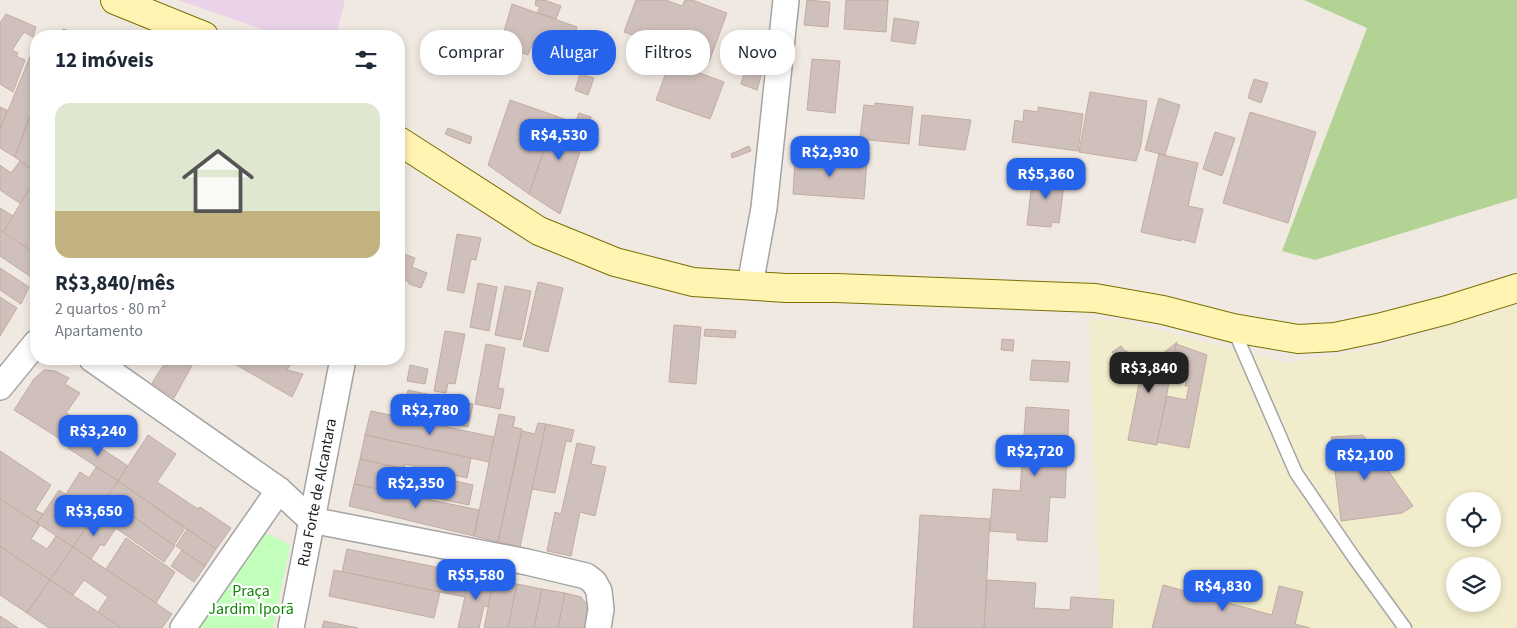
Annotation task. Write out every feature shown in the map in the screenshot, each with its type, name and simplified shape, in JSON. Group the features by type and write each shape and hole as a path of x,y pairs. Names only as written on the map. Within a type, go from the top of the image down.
{"main road":[{"path":"115,0 189,30"},
{"path":"405,145 538,231 615,262 693,282 750,286 1095,298 1163,310 1233,328 1298,339 1335,337 1378,328 1447,310 1517,288"}],"street":[{"path":"750,286 764,208 786,0"},
{"path":"0,386 30,350"},
{"path":"101,365 279,490 311,520 527,562 586,576 594,582 599,591 598,628"},
{"name":"Rua Forte de Alcantara","path":"291,628 343,365"},
{"path":"183,628 279,490"}],"lane":[{"path":"1233,328 1296,473 1405,628"}],"shaded area":[{"path":"178,0 345,0 338,30 265,30"},
{"path":"1517,305 1517,628 1101,628 1089,319 1124,321 1285,363 1367,350"}],"green space":[{"path":"1304,0 1517,0 1517,198 1315,260 1282,251 1367,28"},
{"name":"Praça Jardim Iporã","path":"265,533 290,545 273,628 198,628"}],"building":[{"path":"536,0 544,0 561,6 556,19 537,13 540,7 535,5"},
{"path":"636,0 666,0 682,6 685,0 692,0 727,13 710,59 710,30 626,30 626,33 624,32"},
{"path":"807,0 830,2 828,27 804,25"},
{"path":"846,0 888,0 886,32 844,29"},
{"path":"512,4 577,27 576,30 532,30 532,45 528,55 522,53 522,30 504,30"},
{"path":"6,14 36,27 35,30 30,30 30,35 24,32 12,50 18,53 16,56 25,60 13,92 0,84 0,23"},
{"path":"894,18 919,22 915,44 891,41"},
{"path":"30,57 30,116 15,157 0,148 0,130"},
{"path":"812,59 840,61 835,113 807,110"},
{"path":"580,75 594,78 588,95 575,90"},
{"path":"665,75 705,75 724,82 710,119 656,100"},
{"path":"744,75 761,75 757,90 741,84"},
{"path":"1254,79 1268,83 1261,103 1248,98"},
{"path":"1090,92 1147,101 1141,145 1136,161 1079,152"},
{"path":"1159,98 1180,105 1165,155 1145,150"},
{"path":"510,100 556,116 529,194 488,165"},
{"path":"875,103 913,107 909,144 860,139 864,105 875,106"},
{"path":"0,107 7,110 0,129"},
{"path":"1038,107 1083,114 1078,151 1012,142 1015,120 1023,122 1024,110 1038,112"},
{"path":"1250,112 1316,132 1288,223 1223,203"},
{"path":"579,113 591,117 560,214 529,194 556,116 575,123"},
{"path":"922,115 971,120 965,150 919,145"},
{"path":"30,116 30,168 15,157"},
{"path":"448,128 472,137 470,144 445,134"},
{"path":"1215,132 1235,138 1222,176 1203,169"},
{"path":"749,146 751,151 732,158 731,154"},
{"path":"1159,154 1198,163 1188,206 1203,209 1195,243 1141,232"},
{"path":"827,158 867,161 864,199 793,194 795,159 826,161"},
{"path":"20,161 30,168 30,188 21,204 0,190 0,165 11,173"},
{"path":"1033,173 1065,177 1059,223 1052,222 1051,227 1027,225"},
{"path":"30,187 30,250 3,233"},
{"path":"0,208 13,216 3,233 0,230"},
{"path":"0,230 30,250 30,276 0,256"},
{"path":"457,234 481,238 476,260 471,259 464,293 447,290"},
{"path":"405,254 415,258 412,267 427,273 421,288 409,284 405,280"},
{"path":"0,268 29,287 21,304 0,290"},
{"path":"538,282 563,288 548,352 523,346"},
{"path":"478,283 497,287 489,331 470,327"},
{"path":"505,286 531,291 521,340 495,335"},
{"path":"0,297 17,308 0,336"},
{"path":"674,325 701,327 696,384 669,382"},
{"path":"705,329 736,331 735,338 704,336"},
{"path":"445,331 465,334 455,384 448,383 446,393 434,391"},
{"path":"1002,339 1014,340 1013,351 1001,350"},
{"path":"1177,342 1157,445 1128,440 1141,373 1118,361 1112,352 1121,346 1124,350 1150,364"},
{"path":"486,344 505,348 498,388 504,389 500,409 475,404"},
{"path":"1176,344 1207,355 1189,448 1157,442 1167,396 1186,400 1189,386 1185,386 1188,374 1171,371"},
{"path":"1032,360 1070,362 1068,382 1030,380"},
{"path":"163,365 192,365 174,398 152,383"},
{"path":"236,365 290,365 287,370 303,374 292,397"},
{"path":"410,365 428,369 425,384 407,381"},
{"path":"44,370 55,371 69,378 65,384 80,393 66,413 78,421 65,442 14,410 34,379"},
{"path":"408,390 473,404 468,427 403,413"},
{"path":"1026,407 1069,410 1065,498 1050,497 1047,542 1017,540 1017,533 990,531 993,489 1020,491"},
{"path":"371,411 494,437 489,462 365,435"},
{"path":"499,414 515,417 513,427 522,429 498,542 474,536"},
{"path":"538,423 546,424 520,547 498,542 522,431 535,434"},
{"path":"546,424 574,430 571,442 566,441 555,493 532,489"},
{"path":"77,435 82,439 84,437 128,466 118,481 68,448"},
{"path":"148,435 176,454 157,482 231,528 216,549 118,481"},
{"path":"365,435 471,458 467,478 405,464 404,469 360,459"},
{"path":"1363,435 1413,506 1402,513 1341,521 1331,437"},
{"path":"577,443 595,447 591,464 606,467 595,516 580,512 571,556 547,551 555,512 561,514"},
{"path":"0,451 51,485 35,510 43,514 37,523 0,499"},
{"path":"360,459 473,485 469,505 382,487 381,490 354,484"},
{"path":"96,467 118,481 96,514 66,494 80,472 89,478"},
{"path":"118,481 185,528 174,545 106,498"},
{"path":"354,484 479,510 474,536 349,506"},
{"path":"59,490 96,514 73,547 37,523"},
{"path":"106,498 175,546 164,562 96,514"},
{"path":"0,499 40,525 31,539 47,549 56,536 73,547 50,580 0,546"},
{"path":"96,514 116,528 104,546 101,544 91,559 73,547"},
{"path":"920,515 990,519 984,628 913,628"},
{"path":"187,529 216,549 205,566 176,546"},
{"path":"126,538 175,572 156,603 106,569"},
{"path":"0,546 50,580 27,613 0,595"},
{"path":"73,547 172,614 162,628 121,628 98,612 108,597 84,580 73,595 50,580"},
{"path":"347,549 470,574 465,597 342,572"},
{"path":"182,550 205,566 194,582 171,566"},
{"path":"334,570 440,592 434,618 329,596"},
{"path":"470,574 494,579 488,607 484,606 479,628 458,628"},
{"path":"494,579 517,584 508,628 484,628"},
{"path":"50,580 121,628 49,628 27,613"},
{"path":"987,580 1036,583 1034,608 1070,610 1071,597 1114,600 1112,628 984,628"},
{"path":"517,584 542,589 534,628 508,628"},
{"path":"1163,585 1272,615 1279,586 1303,592 1295,624 1310,628 1152,628"},
{"path":"542,589 565,593 558,628 534,628"},
{"path":"565,593 581,597 591,609 587,628 558,628"},
{"path":"0,616 18,628 0,628"},
{"path":"324,621 358,628 322,628"}]}
